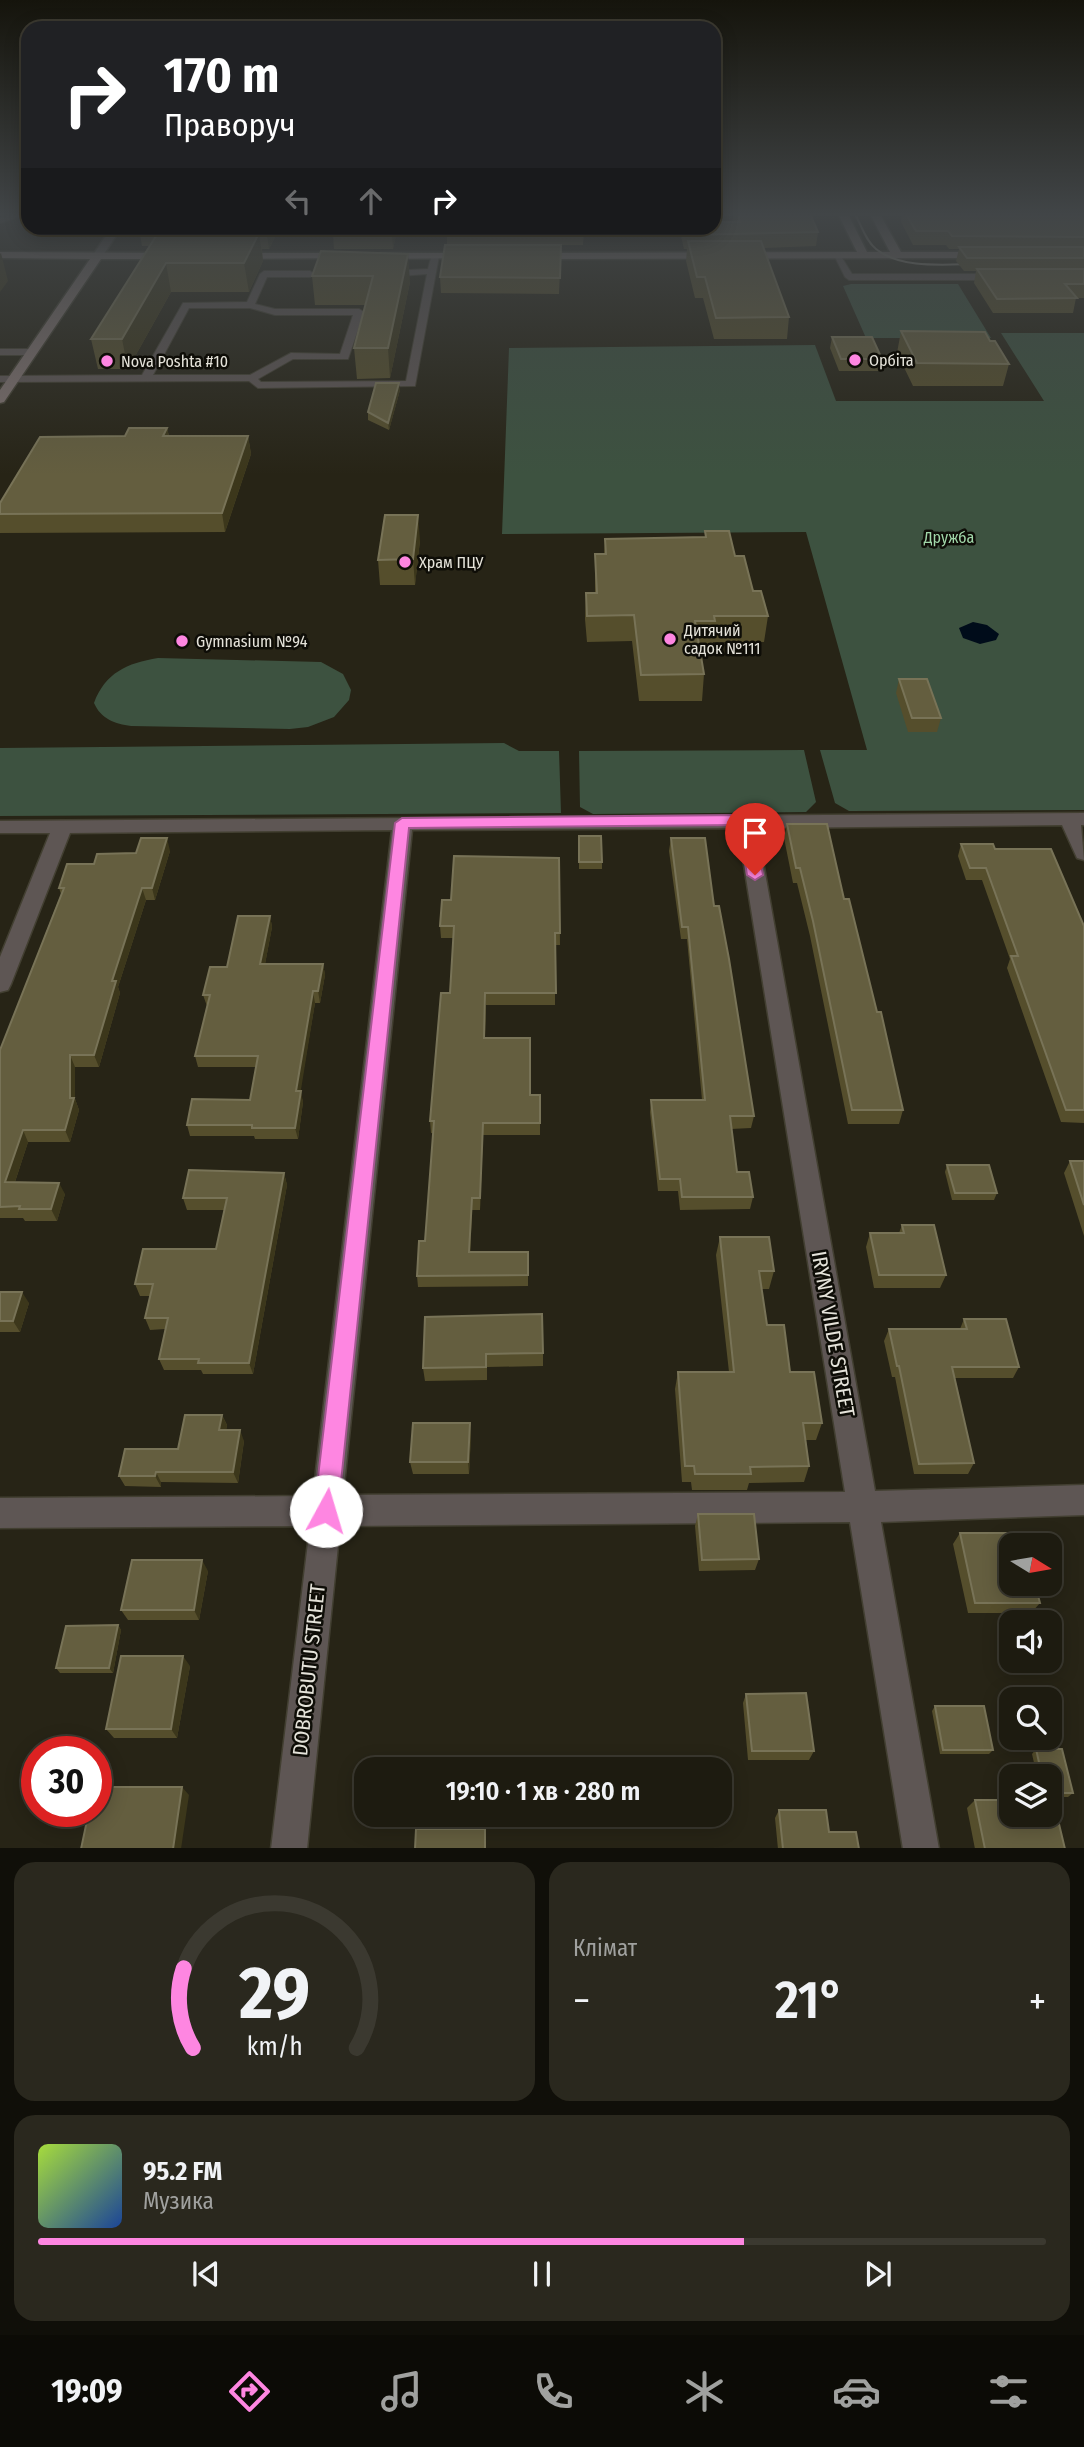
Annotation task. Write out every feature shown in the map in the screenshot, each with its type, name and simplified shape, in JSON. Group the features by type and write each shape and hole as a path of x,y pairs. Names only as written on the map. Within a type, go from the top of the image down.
{"street":[{"path":"0,399 65,302"},
{"path":"0,827 1076,819 1084,853"},
{"name":"IRYNY VILDE STREET","path":"746,820 921,1848"},
{"name":"DOBROBUTU STREET","path":"289,1848 402,823"},
{"path":"0,984 63,826"},
{"path":"0,1513 863,1507 1084,1500"}],"lane":[{"path":"252,377 258,385 411,384 426,302"},
{"path":"0,379 146,378 252,377 291,356 344,357 359,312 275,312 250,305 186,305 146,378"},
{"path":"0,352 31,352"}],"green space":[{"path":"850,302 969,302 991,338 866,338"},
{"name":"Дружба","path":"1001,333 1084,333 1084,810 849,811 835,803 820,750 867,750 806,532 502,534 509,348 815,345 836,401 1044,401"},
{"path":"158,658 321,662 343,674 351,690 349,700 334,717 308,727 290,729 131,726 114,722 100,713 94,703 111,677 136,663"},
{"path":"504,743 519,751 559,751 561,813 0,816 0,748"},
{"path":"804,750 816,802 806,812 593,814 580,807 579,751"}],"water":[{"path":"973,622 987,625 999,634 996,640 980,644 963,638 959,628"}],"building":[{"path":"114,302 143,302 122,339 91,339"},
{"path":"366,302 398,302 388,348 354,348"},
{"path":"712,302 784,302 789,317 716,318"},
{"path":"901,331 985,332 990,341 995,341 1009,364 917,363"},
{"path":"832,337 872,337 882,359 841,359"},
{"path":"376,383 399,383 388,423 368,412"},
{"path":"129,428 167,428 163,436 248,436 222,513 0,514 0,503 40,437 125,436"},
{"path":"385,515 418,515 413,559 378,560"},
{"path":"705,531 729,531 735,556 744,556 753,591 761,591 768,616 714,616 715,621 695,621 704,674 641,675 634,615 587,616 586,593 597,593 595,554 606,554 605,539 706,537"},
{"path":"899,679 927,679 941,718 912,718"},
{"path":"787,824 827,824 844,899 849,899 877,1012 881,1012 903,1110 852,1110 813,921 800,868 796,868"},
{"path":"579,836 601,836 602,862 579,862"},
{"path":"141,838 167,838 152,888 142,888 112,981 116,981 94,1055 70,1055 70,1098 74,1098 65,1130 23,1130 5,1182 59,1183 51,1209 0,1207 0,1050 64,888 59,888 67,864 94,864 97,854 136,853"},
{"path":"671,838 705,838 714,906 719,906 754,1116 730,1116 737,1172 749,1172 753,1197 682,1197 680,1179 660,1179 651,1100 705,1100 688,927 682,927"},
{"path":"961,844 993,844 995,849 1051,849 1084,926 1084,1110 1066,1110 1011,956 1018,956 986,868 970,868"},
{"path":"454,856 559,858 560,933 555,933 556,993 485,993 484,1038 530,1038 530,1095 540,1095 540,1123 483,1123 480,1198 472,1198 469,1252 528,1252 528,1275 417,1276 419,1241 425,1241 434,1121 430,1121 441,993 450,993 454,926 440,926 442,900 451,900"},
{"path":"238,916 270,916 260,964 323,964 318,991 313,991 296,1091 301,1091 295,1128 187,1125 192,1099 250,1100 258,1056 195,1056 210,995 203,995 210,967 227,967"},
{"path":"1070,1161 1084,1161 1084,1205"},
{"path":"947,1165 989,1165 997,1193 955,1193"},
{"path":"189,1170 284,1173 249,1363 198,1363 199,1359 159,1359 168,1318 145,1318 153,1284 135,1284 143,1249 216,1249 227,1198 183,1198"},
{"path":"902,1225 934,1225 946,1275 879,1275 870,1233 904,1233"},
{"path":"720,1237 769,1237 774,1271 759,1271 767,1325 784,1325 790,1372 814,1372 822,1423 803,1423 809,1466 750,1467 751,1474 695,1474 694,1466 685,1466 678,1372 734,1372"},
{"path":"0,1292 22,1292 13,1321 0,1321"},
{"path":"542,1314 543,1353 486,1354 486,1367 423,1368 425,1317"},
{"path":"964,1319 1006,1319 1019,1367 952,1367 974,1463 919,1464 889,1329 967,1329"},
{"path":"185,1415 222,1415 219,1430 240,1430 233,1472 156,1472 155,1476 119,1476 125,1449 178,1449"},
{"path":"413,1423 470,1423 468,1462 410,1462"},
{"path":"698,1514 754,1514 759,1559 702,1560"},
{"path":"960,1533 999,1533 999,1596 1038,1596 1040,1603 975,1603"},
{"path":"132,1560 202,1560 194,1610 121,1610"},
{"path":"118,1625 109,1668 56,1668 66,1626"},
{"path":"121,1656 183,1656 171,1729 106,1729"},
{"path":"806,1693 814,1751 752,1751 746,1694"},
{"path":"935,1706 984,1706 993,1750 943,1750"},
{"path":"1062,1749 1073,1793 1062,1793 1062,1764 1039,1764 1036,1750"},
{"path":"112,1787 182,1787 173,1848 81,1848 86,1827 112,1827"},
{"path":"975,1800 999,1800 999,1827 1060,1827 1065,1848 985,1848"},
{"path":"779,1810 826,1810 829,1832 856,1832 859,1848 783,1848"},
{"path":"416,1829 485,1829 485,1848 415,1848"}],"place":[{"name":"Орбіта","path":"855,360"},
{"name":"Nova Poshta #10","path":"107,361"},
{"name":"Храм ПЦУ","path":"405,562"},
{"name":"Дитячий садок №111","path":"670,639"},
{"name":"Gymnasium №94","path":"182,641"}],"route":[{"path":"326,1511 402,823 746,820 755,875"}]}
